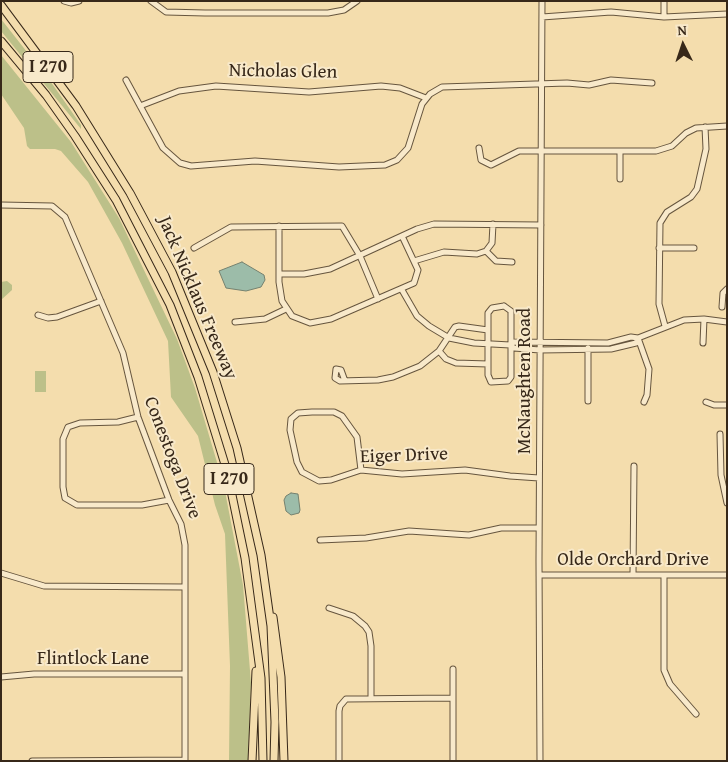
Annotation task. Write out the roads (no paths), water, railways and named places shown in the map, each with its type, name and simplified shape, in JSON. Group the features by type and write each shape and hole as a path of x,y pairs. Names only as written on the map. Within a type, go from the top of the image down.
{"highway":[{"name":"Jack Nicklaus Freeway","path":"2,6 60,84 111,160 172,272 199,334 226,411 255,520 268,603 275,722 274,761"},
{"name":"Jack Nicklaus Freeway","path":"1,41 46,95 101,175 137,237 170,305 198,376 227,471 245,558 261,678 263,761"},
{"path":"268,603 275,625 281,677 284,761"},
{"path":"252,761 257,677 254,625"}],"street":[{"path":"64,1 71,3 79,1"},
{"path":"152,1 166,12 206,13 333,12 344,10 357,1"},
{"name":"McNaughten Road","path":"540,761 538,574 542,1"},
{"path":"664,1 664,17"},
{"path":"542,17 618,12 664,17 727,14"},
{"path":"126,80 165,152 175,161 185,165 254,161 339,167 378,166 393,163 405,152 419,108 426,98 436,90 448,86 542,83 589,85 611,80 652,83"},
{"name":"Nicholas Glen","path":"140,106 179,91 216,86 309,92 381,86 400,88 426,98"},
{"path":"479,148 481,160 491,165 497,164 512,152 661,150 672,146 692,130 705,127 727,126"},
{"path":"665,326 659,304 659,229 663,217 672,208 691,197 697,189 706,149 705,127"},
{"path":"620,152 620,180"},
{"name":"Conestoga Drive","path":"1,205 52,206 61,212 127,364 138,417 169,500 181,524 185,539 185,760"},
{"path":"280,274 314,273 330,269 417,229 434,224 541,225"},
{"path":"414,261 444,252 477,254 486,251 492,243 493,224"},
{"path":"279,226 280,293 286,309 292,316 303,322 317,324 402,290 414,283 417,277 414,261 402,236"},
{"path":"194,248 231,227 342,226 360,256 378,299"},
{"path":"659,248 694,248"},
{"path":"486,251 496,261 512,262"},
{"path":"722,307 722,293 727,289"},
{"path":"402,290 417,316 449,338 540,350 611,349 636,343 638,338"},
{"path":"38,315 48,318 58,317 101,301"},
{"path":"507,307 511,311 510,379 491,382 488,378 488,344 489,310 507,307"},
{"path":"235,322 265,320 286,309"},
{"path":"510,345 514,342 608,343 631,337 638,338 684,320 704,319 727,322"},
{"path":"703,342 704,319"},
{"path":"345,380 378,380 402,375 420,366 439,351 455,327 488,330"},
{"path":"638,338 649,370 647,395 644,402"},
{"path":"588,342 588,401"},
{"path":"439,351 446,359 456,363 488,364"},
{"path":"706,402 714,405 727,405"},
{"name":"Eiger Drive","path":"361,470 357,437 342,416 324,412 298,413 293,417 290,430 296,460 302,472 309,477 326,481 361,470 402,474 465,470 539,478"},
{"path":"138,417 118,422 80,423 68,427 63,439 63,487 67,501 77,505 142,505 169,500"},
{"path":"720,434 724,466 722,485 727,503"},
{"path":"633,575 634,466"},
{"path":"320,540 366,538 409,531 469,536 501,528 539,528"},
{"path":"1,573 44,586 185,587"},
{"name":"Olde Orchard Drive","path":"538,574 727,575"},
{"path":"664,575 664,670 670,684 696,714"},
{"path":"329,608 352,616 365,626 368,632 371,646 371,698"},
{"path":"453,669 453,761"},
{"name":"Flintlock Lane","path":"1,677 34,674 185,674"},
{"path":"339,761 339,711 343,701 350,698 453,698"},
{"path":"32,761 185,760"}]}
